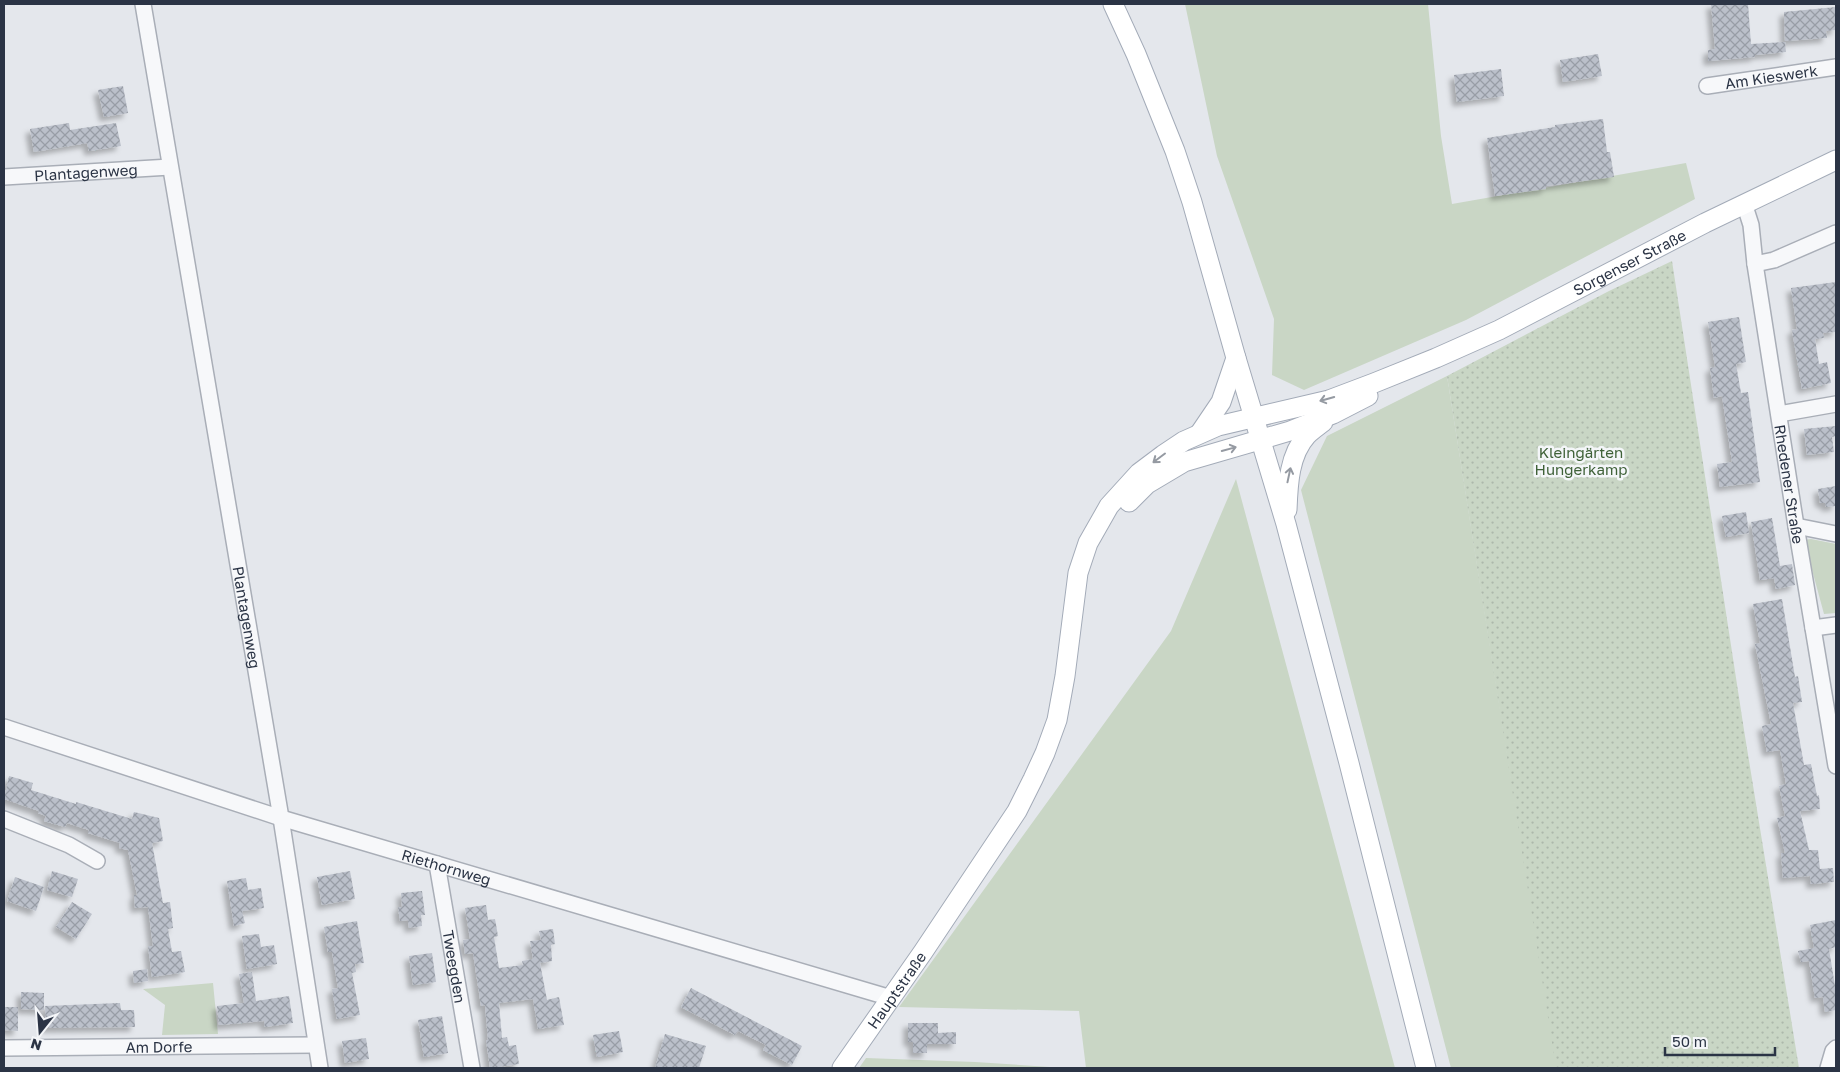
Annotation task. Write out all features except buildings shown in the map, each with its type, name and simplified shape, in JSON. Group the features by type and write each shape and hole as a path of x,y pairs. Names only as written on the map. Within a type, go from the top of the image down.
{"main road":[{"path":"1113,4 1136,54 1175,151 1192,202 1286,524 1426,1068"},
{"name":"Sorgenser Straße","path":"1422,364 1499,330 1744,203 1836,160"},
{"path":"1200,433 1221,402 1236,358"},
{"path":"1072,613 1084,575 1096,546 1118,513 1147,484 1184,462 1261,440 1333,414 1422,364"},
{"path":"1072,613 1078,573 1088,543 1109,506 1139,473 1163,454 1200,433 1218,426 1329,400 1422,364"},
{"path":"1286,524 1288,479 1294,456 1307,435 1333,414"},
{"name":"Hauptstraße","path":"842,1068 1017,811 1045,753 1057,720 1065,676 1072,613"}],"street":[{"name":"Plantagenweg","path":"143,4 281,818 320,1068"},
{"name":"Am Kieswerk","path":"1708,86 1836,67"},
{"name":"Plantagenweg","path":"4,177 170,167"},
{"name":"Rhedener Straße","path":"1744,203 1751,225 1755,264 1796,526 1836,766"},
{"path":"1755,264 1774,260 1836,232"},
{"path":"1779,414 1836,404"},
{"path":"1796,526 1836,534"},
{"path":"1813,628 1836,625"},
{"name":"Riethornweg","path":"4,726 281,818 891,998"},
{"path":"4,819 69,845 97,861"},
{"name":"Tweegden","path":"437,864 472,1068"},
{"name":"Am Dorfe","path":"4,1048 315,1044"},
{"path":"1828,1068 1836,1048"}],"green space":[{"path":"1185,4 1428,4 1441,136 1452,204 1686,163 1695,199 1466,320 1304,390 1272,375 1274,319 1217,156"},
{"name":"Kleingärten Hungerkamp","path":"1672,261 1744,730 1799,1068 1556,1068 1447,376 1609,291"},
{"path":"1447,376 1557,1068 1451,1068 1301,490 1327,436"},
{"path":"1236,479 1395,1068 1086,1068 1079,1011 899,1007 1171,631"},
{"path":"1811,539 1836,544 1836,613 1824,614 1804,540"},
{"path":"213,983 218,1034 162,1035 165,1005 143,989"},
{"path":"866,1058 975,1062 1065,1068 859,1068"}]}
